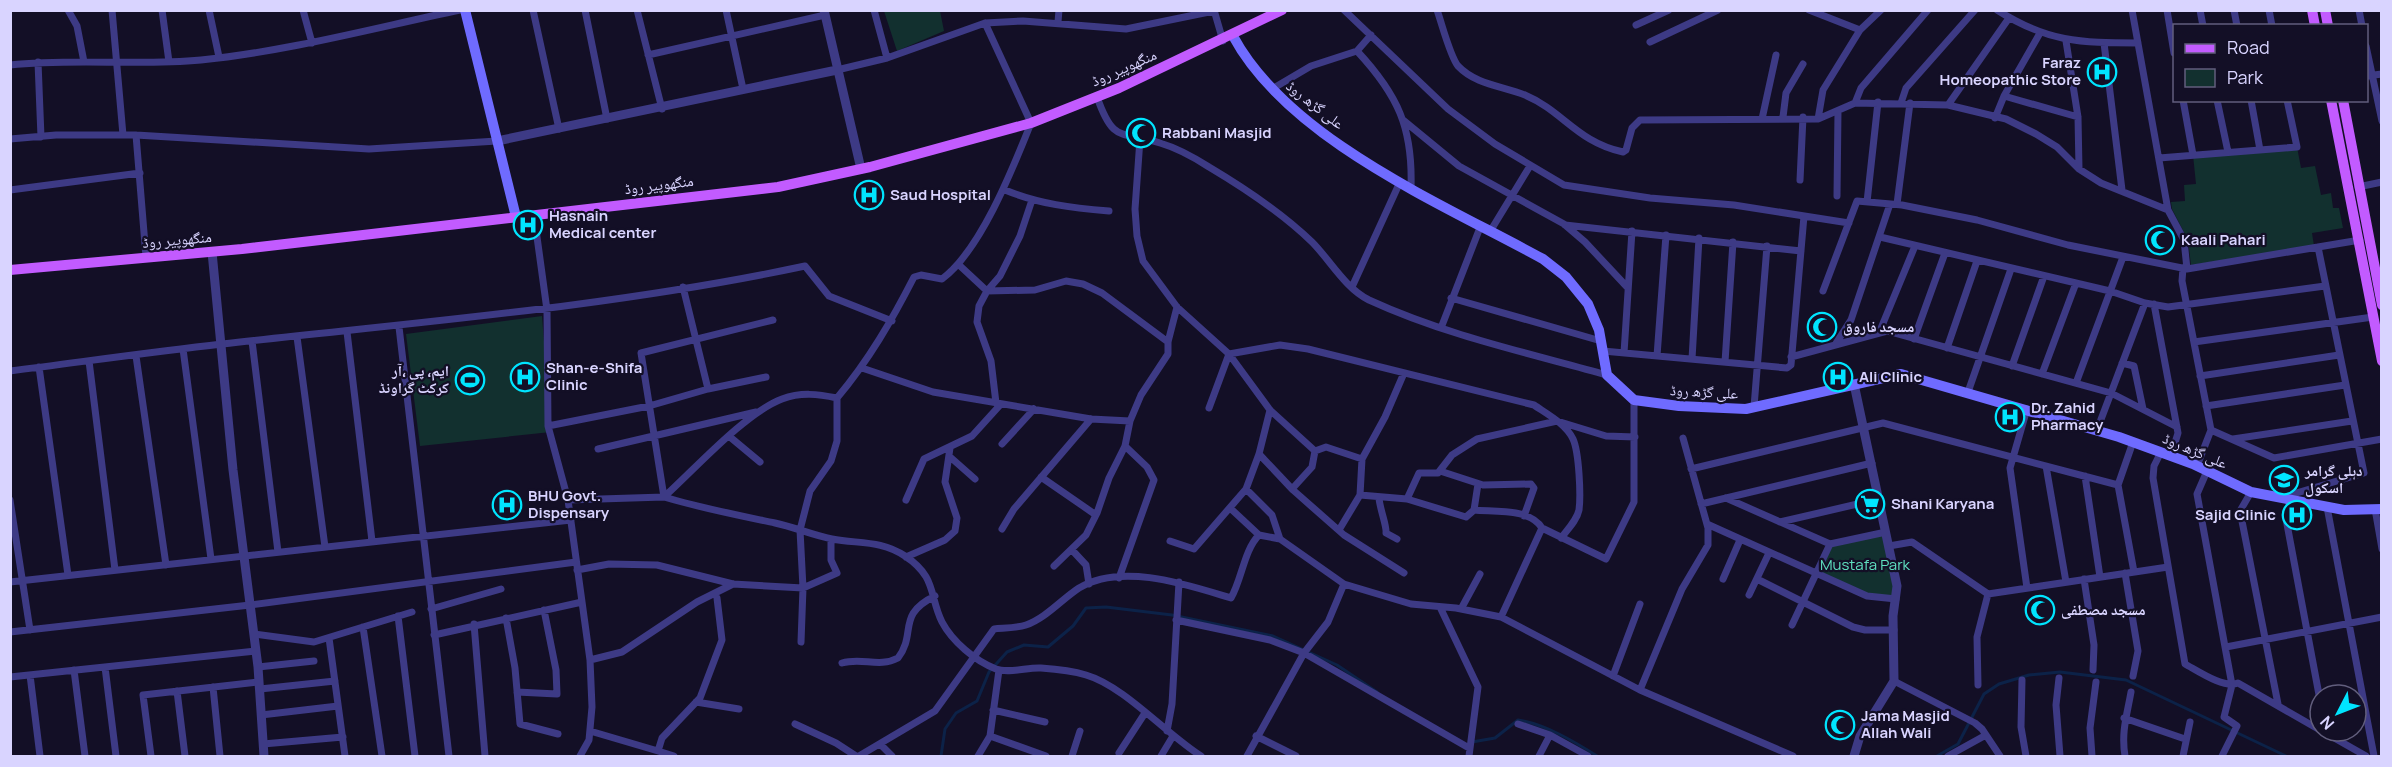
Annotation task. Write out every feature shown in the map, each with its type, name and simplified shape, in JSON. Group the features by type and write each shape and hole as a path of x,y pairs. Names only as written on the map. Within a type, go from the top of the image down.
{"main road":[{"path":"465,10 516,217"},
{"name":"منگھوپیر روڈ","path":"10,270 212,252 778,187 861,169 1031,123 1097,97 1228,38 1282,10"},
{"name":"علی گڑھ روڈ","path":"1228,38 1272,89 1323,132 1400,182 1486,227 1543,260 1566,277 1588,304 1602,346 1607,375"},
{"path":"2331,102 2363,240 2382,304"},
{"path":"2343,102 2358,187 2373,317 2382,360"},
{"name":"علی گڑھ روڈ","path":"1634,400 1679,406 1746,409 1902,374 2133,442 2202,468 2251,492 2344,510 2378,509"},
{"path":"1607,375 1634,400"}],"street":[{"path":"68,10 77,26 84,62"},
{"path":"112,10 123,135"},
{"path":"162,10 168,62"},
{"path":"209,10 219,57"},
{"path":"303,10 312,43"},
{"path":"10,66 38,62 168,62 219,57 312,43 460,10"},
{"path":"532,10 559,129"},
{"path":"585,10 607,119"},
{"path":"638,10 662,109"},
{"path":"726,10 743,89"},
{"path":"874,10 887,58"},
{"path":"1058,22 1059,10"},
{"path":"1344,10 1448,109 1530,166 1564,185 1849,223"},
{"path":"1437,10 1457,65 1476,80 1534,100 1589,140 1607,148 1623,152 1626,150 1632,128 1640,120 1818,118 1855,103 1948,105 2006,119 2057,147 2079,169 2101,183 2168,210"},
{"path":"1636,26 1669,10"},
{"path":"1650,42 1718,10"},
{"path":"1809,10 1860,30"},
{"path":"1818,118 1823,90 1860,30 1881,10"},
{"path":"1855,103 1861,88 1928,10"},
{"path":"1901,103 1906,87 1975,10"},
{"path":"1997,10 2040,33 2066,41 2138,44"},
{"path":"2132,10 2168,210 2184,240 2185,268 2182,281 2211,430 2197,494 2232,685 2224,717 2237,726 2222,756"},
{"path":"2167,10 2173,42"},
{"path":"10,139 136,135 369,150 497,141 662,109 887,58 985,23 1058,22 1126,29 1214,11 1228,38"},
{"path":"648,55 732,38 824,13 861,169"},
{"path":"1948,105 2009,18"},
{"path":"801,642 803,588 800,531 810,491 831,461 837,441 837,398 862,368 892,321 914,277 921,275 942,279 958,264 1005,190 1031,123 985,23"},
{"path":"1995,118 2004,96 2040,33"},
{"path":"1272,89 1311,66 1357,51 1371,35"},
{"path":"2066,41 2078,117 2079,169"},
{"path":"2104,43 2121,190"},
{"path":"1357,51 1390,93 1403,120 1412,155 1411,188"},
{"path":"1762,119 1776,54"},
{"path":"2368,61 2369,76 2382,121"},
{"path":"38,62 41,137"},
{"path":"1784,117 1786,93 1803,64"},
{"path":"2369,76 2382,74"},
{"path":"2004,96 2078,117"},
{"path":"1097,97 1105,118 1122,136 1160,143 1208,166 1278,211 1313,244 1352,287 1366,298 1441,328 1607,375"},
{"path":"1867,202 1878,102"},
{"path":"2183,102 2193,155"},
{"path":"2217,102 2228,152"},
{"path":"2251,102 2260,150"},
{"path":"2159,158 2297,147 2287,102"},
{"path":"1835,345 1851,320 1894,204 1910,103"},
{"path":"1837,196 1838,111"},
{"path":"1800,180 1803,117"},
{"path":"1403,120 1459,166 1564,224 1585,242 1628,288"},
{"path":"136,135 146,257"},
{"path":"1140,139 1135,209 1139,250 1149,271 1178,307 1229,354 1270,410 1315,452 1315,462 1292,489"},
{"path":"1441,328 1451,298 1486,227 1512,196 1530,166"},
{"path":"10,190 140,173"},
{"path":"1352,287 1400,182"},
{"path":"2358,187 2382,182"},
{"path":"1005,190 1032,200 1062,207 1109,211"},
{"path":"906,501 924,459 950,452 972,436 998,404 991,361 977,322 979,306 999,276 1020,236 1032,200"},
{"path":"1823,291 1857,201 1894,204 1977,220 2123,257 2185,268 2363,240"},
{"path":"534,215 547,310 548,426 568,500 590,660 590,731 589,740 580,756"},
{"path":"1451,298 1624,353 1787,368 1791,365 1804,216"},
{"path":"1564,224 1801,251"},
{"path":"1624,353 1632,231"},
{"path":"1657,356 1666,235"},
{"path":"1880,237 2110,291 2154,304 2187,307 2325,286"},
{"path":"1692,359 1699,238"},
{"path":"1725,362 1733,242"},
{"path":"1754,407 1767,246"},
{"path":"1879,333 1915,246"},
{"path":"2316,683 2286,519 2285,499 2362,475 2318,247"},
{"path":"212,252 260,685 264,756"},
{"path":"1914,339 1945,253"},
{"path":"2076,383 2123,257"},
{"path":"1947,348 1977,261"},
{"path":"958,264 987,291 1035,290 1066,281 1083,284 1102,293 1168,342"},
{"path":"10,371 221,344 547,310 683,286 723,282 805,266 829,296 892,321"},
{"path":"1968,392 2011,269"},
{"path":"2012,366 2044,276"},
{"path":"2042,374 2076,283"},
{"path":"683,286 708,389"},
{"path":"2097,430 2145,303"},
{"path":"2154,304 2178,433 2166,454 2154,466 2153,478 2185,664 2232,685 2238,683 2308,722"},
{"path":"1054,566 1086,535 1096,515 1125,446 1130,421 1141,395 1168,354 1168,342 1178,307"},
{"path":"2194,342 2373,317"},
{"path":"664,497 656,434 641,353 773,320"},
{"path":"399,327 430,609 449,756"},
{"path":"347,332 372,542"},
{"path":"1791,357 1887,332 2111,393 2177,427"},
{"path":"297,337 325,547"},
{"path":"252,341 278,552"},
{"path":"1229,354 1259,347 1292,345 1534,405 1557,421 1574,439 1579,510 1573,524 1562,538"},
{"path":"183,349 211,559"},
{"path":"1209,408 1229,354"},
{"path":"136,356 166,565"},
{"path":"2200,376 2339,356"},
{"path":"89,362 115,570"},
{"path":"2122,363 2134,366 2143,409"},
{"path":"39,368 68,575"},
{"path":"862,368 933,392 1091,418 1130,421"},
{"path":"1339,530 1360,495 1362,459 1385,417 1404,373"},
{"path":"548,426 650,406 708,389 766,377"},
{"path":"1854,384 1897,586 1894,681 1860,736 1854,756"},
{"path":"2206,406 2345,385"},
{"path":"664,497 759,412 781,399 795,395 820,394 837,398"},
{"path":"1474,510 1508,512 1524,516 1538,522 1542,528 1606,559 1634,502 1634,400"},
{"path":"1002,444 1034,409"},
{"path":"2026,409 2010,468 2026,588"},
{"path":"1170,542 1194,549 1246,489 1259,454 1270,410"},
{"path":"598,449 759,412"},
{"path":"1002,529 1041,477 1091,418"},
{"path":"1407,499 1419,473 1436,474 1452,455 1477,439 1557,421 1606,436 1635,437"},
{"path":"2233,439 2352,421"},
{"path":"1691,469 1884,423 2118,485"},
{"path":"2211,430 2274,458 2382,439"},
{"path":"730,437 760,462"},
{"path":"1640,690 1682,589 1704,556 1708,545 1707,524 1683,438"},
{"path":"2133,442 2118,485 2134,572"},
{"path":"1119,579 1154,480 1147,467 1125,446"},
{"path":"1315,452 1326,447 1362,459"},
{"path":"950,452 975,479"},
{"path":"906,557 945,540 955,531 957,518 945,482 950,452"},
{"path":"1259,454 1292,489 1339,530 1404,573"},
{"path":"1701,504 1872,463"},
{"path":"2046,466 2066,582"},
{"path":"1440,471 1478,484 1507,483 1534,486 1524,516"},
{"path":"2085,476 2100,577"},
{"path":"1041,477 1096,515"},
{"path":"1360,495 1407,499 1466,517 1474,510 1478,484"},
{"path":"1246,489 1272,515 1280,539"},
{"path":"2251,492 2240,511 2278,704"},
{"path":"568,500 664,497 727,515 776,523 831,538 888,546 906,557 925,575 935,596 941,620 954,640 975,656 997,669 1042,668 1087,675 1123,695 1201,756"},
{"path":"1380,498 1380,514 1386,527 1386,533 1397,539"},
{"path":"1726,498 1830,544 1886,532"},
{"path":"1780,522 1879,499"},
{"path":"10,500 30,630"},
{"path":"2327,507 2374,756"},
{"path":"1230,508 1259,535 1280,539 1344,584 1411,604 1461,609 1501,617 1640,690 1783,754 1793,756"},
{"path":"2378,509 2382,549"},
{"path":"10,582 570,519"},
{"path":"1707,524 1867,596 1896,599"},
{"path":"1501,617 1542,528"},
{"path":"795,724 857,756 935,711 994,629 1026,625 1089,584 1104,578 1154,578 1179,582 1231,598 1239,585 1253,541 1259,535"},
{"path":"10,632 427,581 609,564 657,565 734,584 803,588 837,573 831,560 831,538"},
{"path":"1723,579 1740,540"},
{"path":"1889,546 1912,542 1988,594 2168,567"},
{"path":"1792,625 1830,544"},
{"path":"1072,550 1086,565 1089,584"},
{"path":"1749,595 1769,553"},
{"path":"2125,573 2138,651 2133,676"},
{"path":"1461,609 1480,574"},
{"path":"1757,579 1852,627 1865,630 1894,630"},
{"path":"2084,579 2094,645 2093,669"},
{"path":"1161,756 1170,734 1179,582"},
{"path":"590,660 622,652 697,602 734,584"},
{"path":"1247,756 1256,736 1306,651 1328,622 1344,584"},
{"path":"430,609 501,589"},
{"path":"1978,685 1977,637 1988,594"},
{"path":"842,663 859,661 879,664 898,658 911,615 920,604 935,596"},
{"path":"658,751 662,738 696,702 722,640 717,598"},
{"path":"434,635 474,624 582,602"},
{"path":"1613,676 1640,604"},
{"path":"1176,617 1306,651 1469,748 1478,687 1440,606"},
{"path":"517,692 557,694 556,670 544,610"},
{"path":"254,634 314,642 412,612"},
{"path":"398,616 415,756"},
{"path":"2226,648 2382,617"},
{"path":"506,618 520,724 558,734"},
{"path":"474,624 485,756"},
{"path":"363,627 382,756"},
{"path":"329,638 345,756"},
{"path":"10,677 256,651"},
{"path":"258,667 314,661"},
{"path":"105,667 116,756"},
{"path":"978,756 990,736 997,669"},
{"path":"74,670 85,756"},
{"path":"30,675 40,756"},
{"path":"2059,678 2056,705 2060,756"},
{"path":"2022,680 2021,727 2026,756"},
{"path":"151,756 143,695 213,687 335,681"},
{"path":"1894,681 1975,723 2000,756"},
{"path":"2092,756 2090,728 2096,682"},
{"path":"213,687 220,756"},
{"path":"177,691 185,756"},
{"path":"2125,756 2122,740 2124,718 2131,692"},
{"path":"696,702 739,709"},
{"path":"261,715 338,706"},
{"path":"993,710 1045,722"},
{"path":"1119,753 1145,713"},
{"path":"2124,718 2185,739"},
{"path":"2183,756 2190,722"},
{"path":"1518,724 1550,735 1588,756"},
{"path":"590,731 673,756"},
{"path":"1072,756 1080,731"},
{"path":"1539,756 1550,735"},
{"path":"1948,756 1986,735"},
{"path":"263,744 343,736"},
{"path":"990,736 1046,756"},
{"path":"1256,736 1296,756"},
{"path":"2344,743 2366,756"},
{"path":"880,744 892,756"}],"green space":[{"path":"884,11 940,11 944,31 897,51"},
{"path":"2297,147 2301,168 2315,166 2321,195 2331,193 2333,208 2339,208 2343,228 2312,233 2314,246 2191,265 2188,240 2172,209 2171,202 2185,201 2184,185 2196,184 2193,155"},
{"path":"542,316 551,432 420,446 406,334"},
{"name":"Mustafa Park","path":"1886,532 1896,599 1867,596 1816,574 1830,544"}],"waterway":[{"path":"941,756 945,729 956,713 977,701 989,672 1007,652 1024,645 1048,647 1073,626 1086,608 1106,607 1172,615 1273,636 1337,665 1377,692"},
{"path":"1937,756 1958,744 1984,694 1999,684 2029,675 2060,672 2126,680 2286,756"},
{"path":"1472,742 1495,738 1518,720 1549,729 1597,756"}],"place":[{"name":"Faraz Homeopathic Store","path":"2102,72"},
{"name":"Rabbani Masjid","path":"1141,133"},
{"name":"Saud Hospital","path":"869,195"},
{"name":"Hasnain Medical center","path":"528,225"},
{"name":"Kaali Pahari","path":"2160,240"},
{"name":"مسجد فاروق","path":"1822,327"},
{"name":"Shan-e-Shifa Clinic","path":"525,377"},
{"name":"Ali Clinic","path":"1838,377"},
{"name":"ایم، پی ،آر کرکٹ گراونڈ","path":"470,380"},
{"name":"Dr. Zahid Pharmacy","path":"2010,417"},
{"name":"دہلی گرامر اسکول","path":"2284,480"},
{"name":"Shani Karyana","path":"1870,504"},
{"name":"BHU Govt. Dispensary","path":"507,505"},
{"name":"Sajid Clinic","path":"2297,515"},
{"name":"مسجد مصطفی","path":"2040,610"},
{"name":"Jama Masjid Allah Wali","path":"1840,725"}]}
